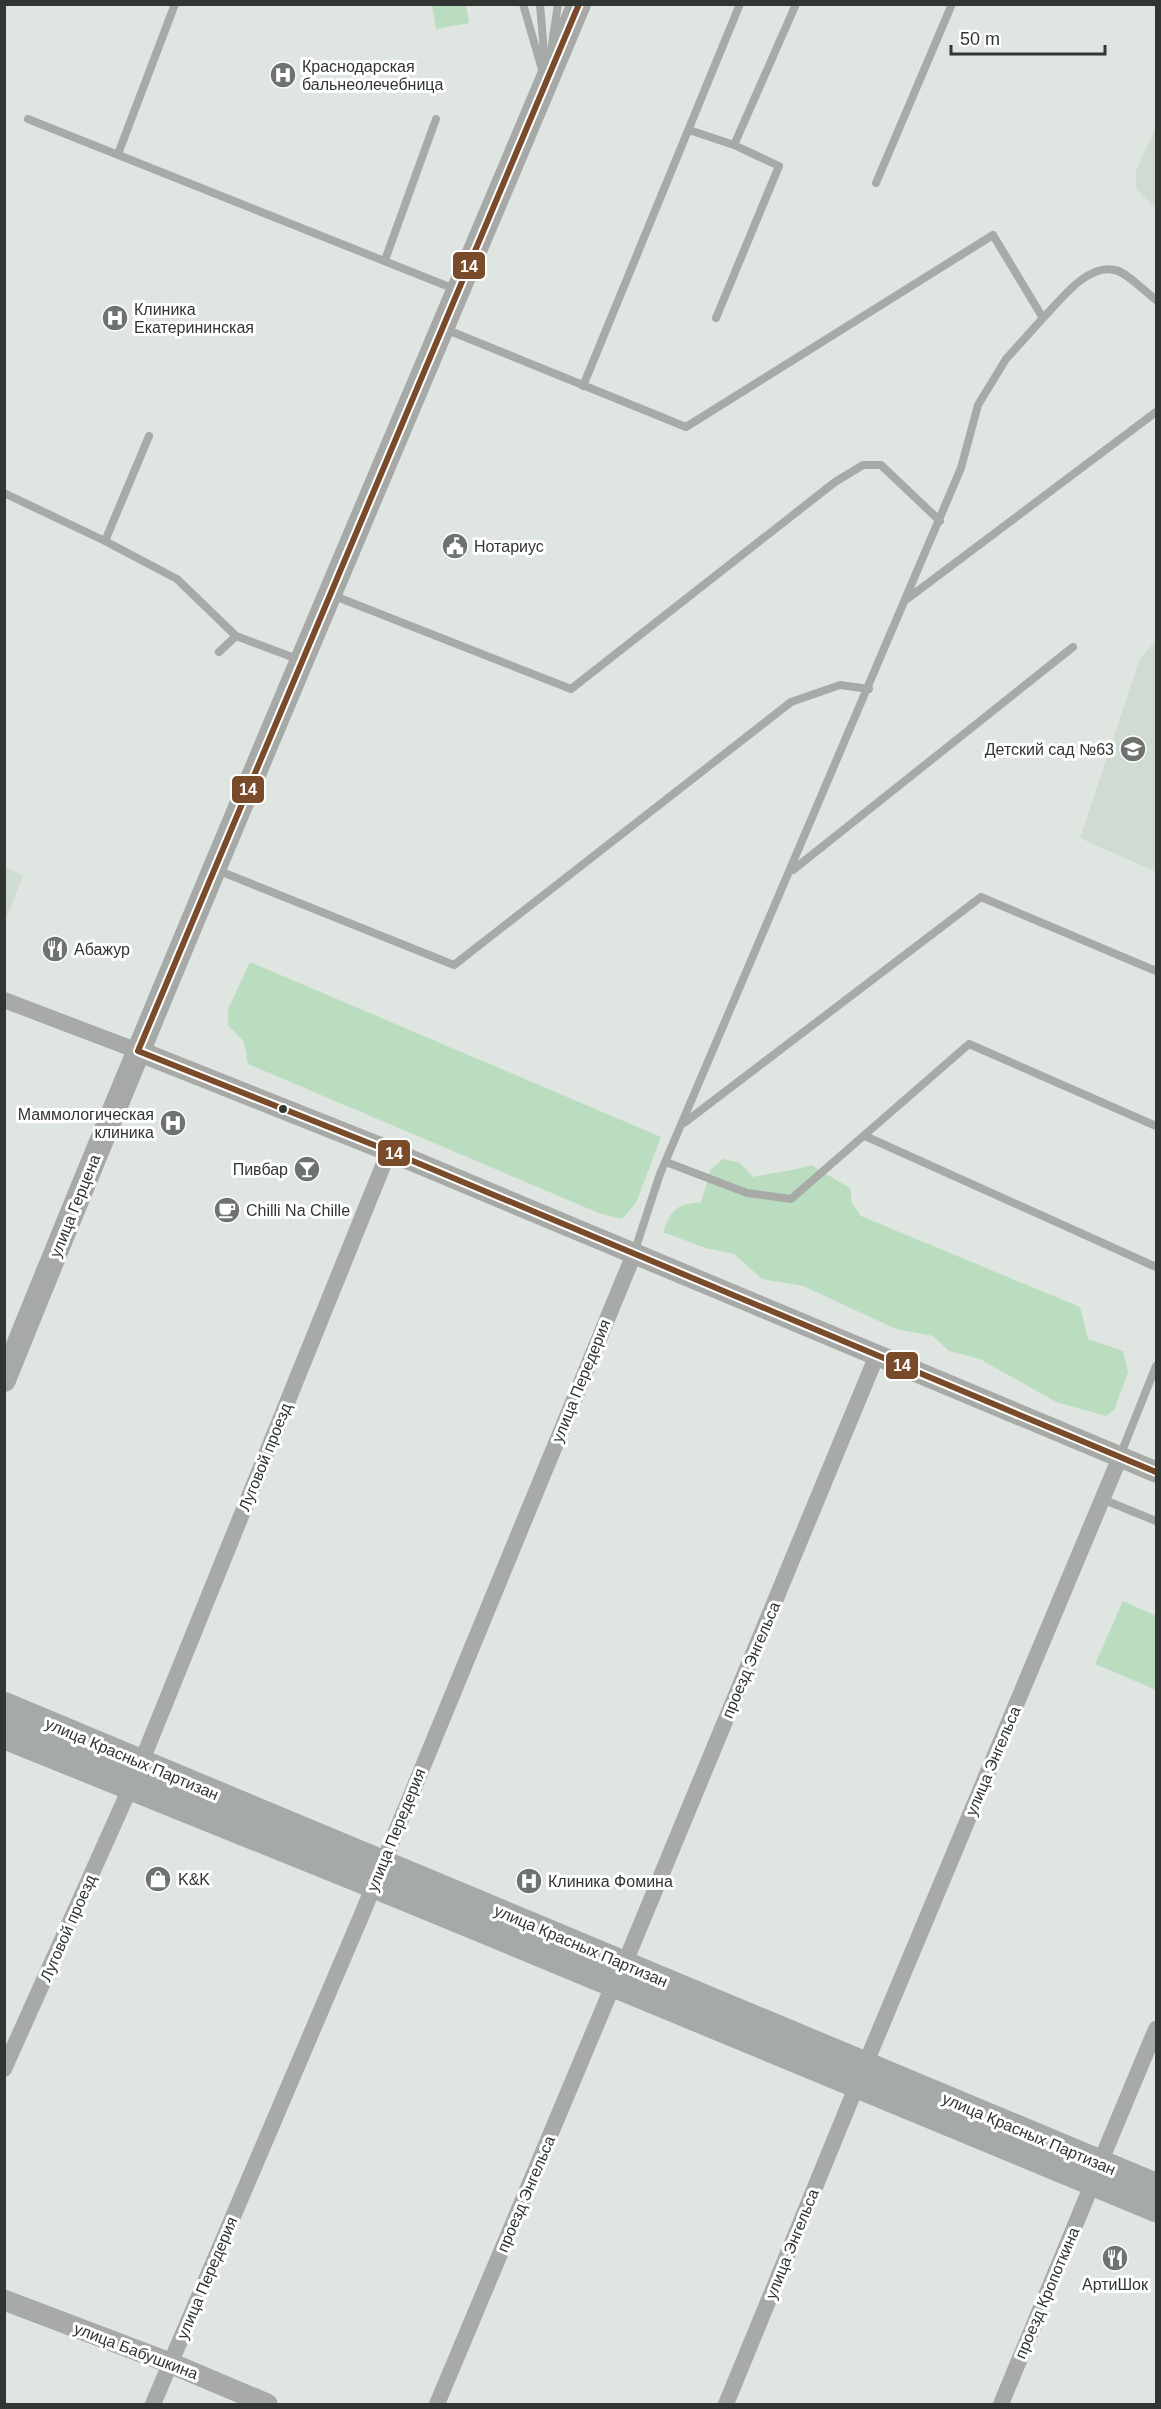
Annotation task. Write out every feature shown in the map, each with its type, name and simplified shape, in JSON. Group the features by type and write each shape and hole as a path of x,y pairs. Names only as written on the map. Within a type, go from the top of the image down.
{"highway":[{"name":"улица Красных Партизан","path":"4,1706 136,1774 1096,2173 1156,2208"},
{"name":"улица Красных Партизан","path":"4,1735 136,1774"},
{"name":"улица Красных Партизан","path":"1096,2173 1156,2187"}],"main road":[{"name":"улица Герцена","path":"4,1380 214,869 332,595 579,4"}],"street":[{"path":"4,1000 389,1151 1156,1472"},
{"name":"Луговой проезд","path":"4,2069 136,1774 389,1151"},
{"name":"улица Передерия","path":"153,2404 378,1874 634,1254"},
{"name":"проезд Энгельса","path":"437,2404 877,1355"},
{"name":"улица Энгельса","path":"726,2404 1120,1457"},
{"name":"проезд Кропоткина","path":"1001,2404 1156,2029"},
{"name":"улица Бабушкина","path":"4,2300 170,2363 267,2404"}],"lane":[{"path":"118,154 175,4"},
{"path":"523,4 546,83"},
{"path":"540,4 546,83"},
{"path":"546,83 558,4"},
{"path":"583,386 740,4"},
{"path":"734,145 796,4"},
{"path":"876,183 952,4"},
{"path":"28,119 460,291"},
{"path":"385,260 436,119"},
{"path":"688,130 734,145 779,166 716,318"},
{"path":"444,329 686,427 993,235 1043,318"},
{"path":"634,1254 666,1162 940,521 961,468 978,405 1006,359 1043,318 1086,276 1100,269 1116,270 1156,300"},
{"path":"907,600 1156,412"},
{"path":"105,541 149,436"},
{"path":"332,595 571,689 835,482 863,465 881,465 940,521"},
{"path":"4,494 105,541 177,579 236,636 303,661"},
{"path":"219,652 236,636"},
{"path":"790,872 1073,647"},
{"path":"214,869 454,966 791,702 840,685 869,689"},
{"path":"682,1124 981,897 1156,971"},
{"path":"666,1162 747,1193 791,1199 969,1044 1156,1126"},
{"path":"865,1136 1156,1267"},
{"path":"1120,1457 1156,1366"},
{"path":"1102,1498 1156,1521"}],"shaded area":[{"path":"1156,127 1156,209 1136,189 1136,171"},
{"name":"Детский сад №63","path":"1156,640 1156,872 1080,838 1140,659"},
{"path":"5,867 23,875 5,923"}],"green space":[{"path":"432,5 466,5 469,23 436,29"},
{"path":"250,962 661,1137 636,1203 622,1219 601,1214 248,1064 244,1042 228,1025 228,1009"},
{"path":"723,1159 740,1163 753,1177 811,1165 850,1188 852,1203 861,1216 1080,1307 1088,1339 1123,1351 1128,1373 1114,1410 1106,1416 1056,1402 980,1359 949,1351 933,1336 896,1329 803,1286 762,1279 734,1254 705,1248 663,1232 676,1209 680,1206 701,1202 711,1169"},
{"path":"1123,1601 1156,1616 1156,1690 1095,1664"}],"transit line":[{"name":"14","path":"138,1051 579,4"},
{"name":"14","path":"138,1051 389,1151 1156,1472"}],"place":[{"name":"Краснодарская бальнеолечебница","path":"283,75"},
{"name":"Клиника Екатерининская","path":"115,318"},
{"name":"Нотариус","path":"455,546"},
{"name":"Детский сад №63","path":"1133,749"},
{"name":"Абажур","path":"55,949"},
{"name":"Маммологическая клиника","path":"173,1123"},
{"name":"Пивбар","path":"307,1169"},
{"name":"Chilli Na Chille","path":"227,1210"},
{"name":"K&K","path":"158,1879"},
{"name":"Клиника Фомина","path":"529,1881"},
{"name":"АртиШок","path":"1115,2258"}]}
